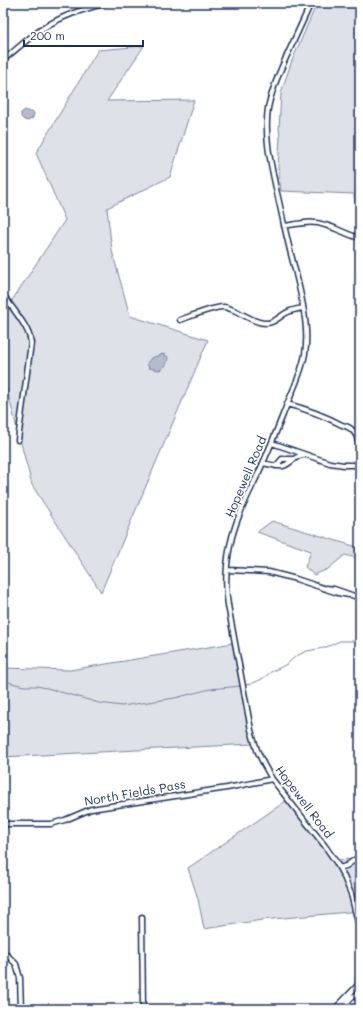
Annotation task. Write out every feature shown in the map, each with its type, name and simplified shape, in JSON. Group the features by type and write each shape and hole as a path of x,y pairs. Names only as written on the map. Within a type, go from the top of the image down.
{"street":[{"path":"3,60 42,28 74,13 106,3"},
{"name":"Hopewell Road","path":"309,3 274,87 267,118 267,143 269,157 303,308 305,323 305,352 302,367 272,443 235,528 231,544 228,570 227,598 251,730 257,750 272,779 325,846 344,877 351,894 360,930 360,958"},
{"path":"284,226 318,223 360,238"},
{"path":"3,294 27,330 31,343 18,440"},
{"path":"180,320 221,307 230,309 258,322 267,323 292,310 303,308"},
{"path":"287,404 321,415 353,431 357,437 360,457"},
{"path":"272,443 330,463 360,465"},
{"path":"263,463 282,466 300,455 308,456"},
{"path":"228,570 268,572 323,588 334,589 360,598"},
{"name":"North Fields Pass","path":"3,824 51,824 91,809 227,788 272,779"},
{"path":"339,868 346,866 360,856"},
{"path":"142,917 143,1009"},
{"path":"3,951 16,964 20,978 21,1009"},
{"path":"335,1009 359,984 360,971"},
{"path":"341,1009 352,997 360,993"}],"shaded area":[{"path":"317,3 360,3 360,201 355,202 354,194 281,191 278,167 281,93 291,63"},
{"path":"144,46 107,101 194,100 170,177 107,208 112,251 130,316 208,340 101,592 32,485 3,375 3,314 65,220 36,153 98,50"},
{"path":"272,521 360,548 360,559 345,555 328,569 314,575 305,567 311,551 257,532"},
{"path":"233,643 253,744 3,757 3,668 70,670"},
{"path":"289,799 331,860 360,859 360,911 262,920 204,929 198,899 188,868"},
{"path":"353,1003 360,1004 360,1009 346,1009"}],"water":[{"path":"25,110 34,113 33,118 28,121 21,117 21,113"},
{"path":"163,354 168,357 167,363 164,367 159,370 149,368 147,363 151,358"}],"waterway":[{"path":"244,685 251,684 262,679 271,672 287,664 296,656 307,651 324,648 340,641 360,641"},
{"path":"3,681 24,686 47,688 99,703 122,706 175,698 210,689 241,686"}]}
